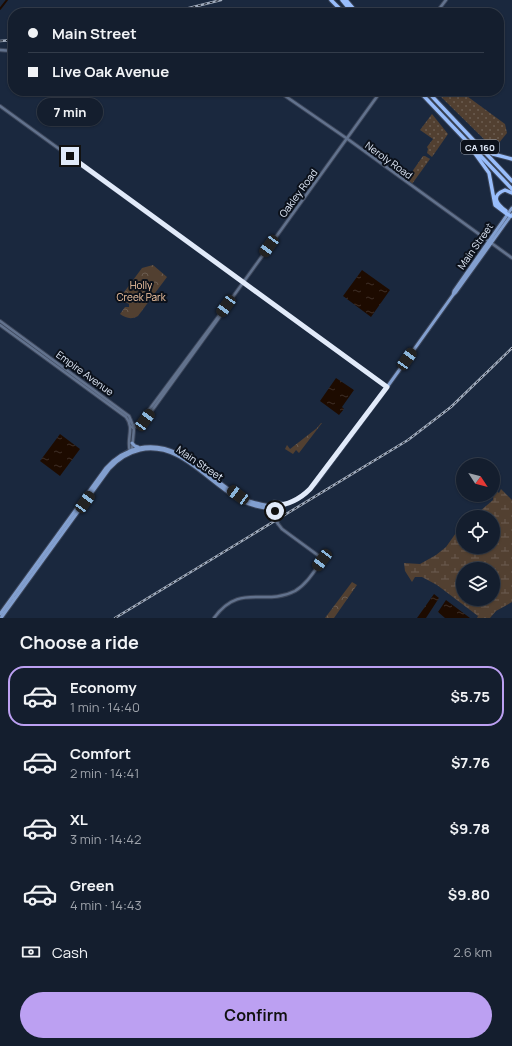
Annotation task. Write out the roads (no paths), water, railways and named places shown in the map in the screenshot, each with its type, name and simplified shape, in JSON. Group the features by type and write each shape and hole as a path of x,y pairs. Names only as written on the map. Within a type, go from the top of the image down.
{"highway":[{"path":"332,0 340,8"},
{"path":"342,0 349,8"},
{"path":"346,0 353,8"},
{"name":"CA 160","path":"424,96 512,188"},
{"name":"CA 160","path":"432,96 512,181"},
{"path":"447,112 475,140 491,153 500,157 512,159"},
{"path":"457,130 488,171 491,180 494,202 498,208 510,214"},
{"path":"510,214 498,204 496,199 503,191 512,193"}],"main road":[{"name":"Main Street","path":"0,618 109,469 119,459 131,451 155,449 173,453 243,502 261,508 288,504 300,498 315,484 387,387 456,292 489,242 510,214 512,208"},
{"path":"132,443 140,448"},
{"name":"Main Street","path":"0,614 106,468 116,458 131,451 140,448 160,447 176,452 242,498 257,504 273,507"},
{"path":"274,502 288,504"}],"street":[{"path":"440,8 446,0"},
{"name":"Neroly Road","path":"285,96 512,258"},
{"name":"Oakley Road","path":"132,428 143,423 377,96"},
{"path":"0,106 387,387"},
{"name":"Empire Avenue","path":"0,321 129,416 132,428"},
{"name":"Empire Avenue","path":"0,324 126,417 132,428"},
{"path":"86,387 96,391"},
{"path":"131,451 132,428"},
{"path":"131,451 129,439 132,428"},
{"path":"214,618 225,606 242,597 276,596 287,594 296,590 308,579 323,559 282,529 274,518 273,507"}],"water":[{"path":"362,270 390,290 371,317 343,296"},
{"path":"336,378 354,390 342,407 344,409 339,415 320,401"},
{"path":"60,434 80,449 60,476 40,461"},
{"path":"434,594 439,598 426,618 417,618"},
{"path":"446,600 470,618 445,618 438,612"}],"waterway":[{"path":"0,9 7,0"}],"railway":[{"path":"189,8 221,0"},
{"path":"0,41 8,40"},
{"path":"115,618 408,440 451,407 512,348"}],"park label":[{"name":"Holly Creek Park","path":"141,290"}]}
